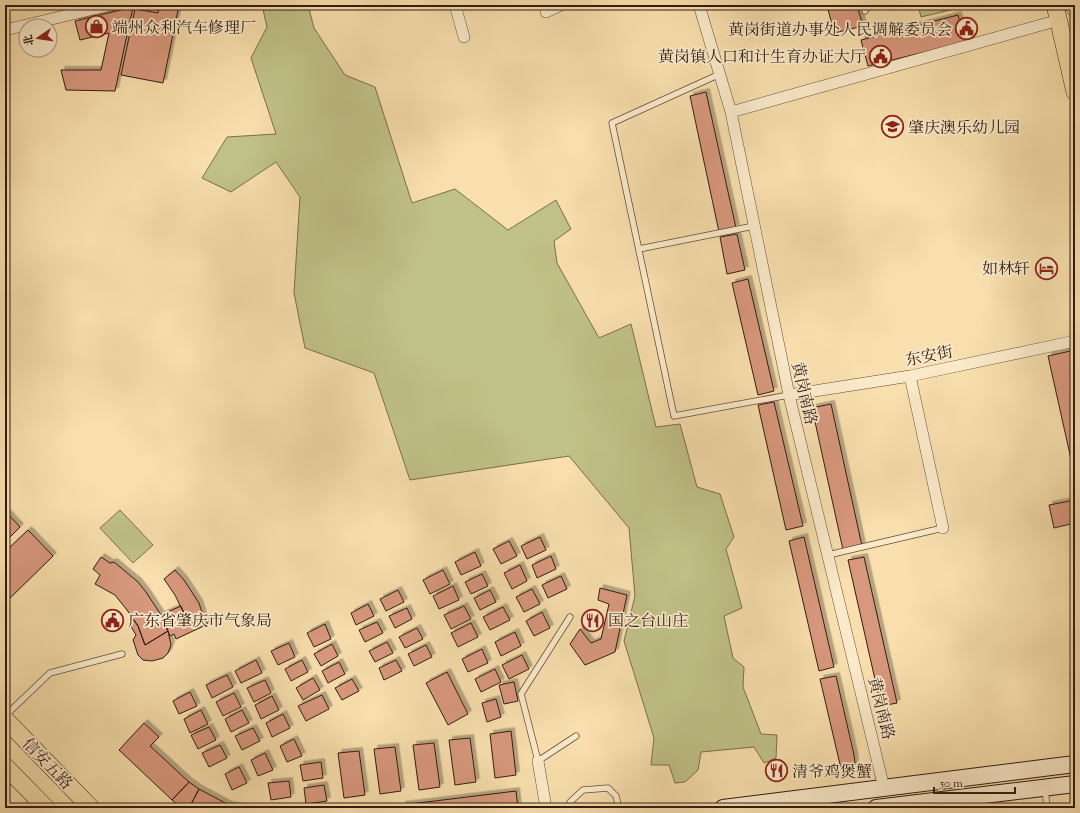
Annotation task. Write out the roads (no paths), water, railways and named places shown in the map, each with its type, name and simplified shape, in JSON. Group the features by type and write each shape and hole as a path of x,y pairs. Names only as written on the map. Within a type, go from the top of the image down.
{"main road":[{"path":"1057,12 1075,92"},
{"name":"信安五路","path":"5,717 91,808"},
{"path":"723,808 1075,764"},
{"name":"信安五路","path":"5,766 46,808"},
{"path":"883,808 1075,784"}],"street":[{"path":"5,30 111,5"},
{"path":"456,5 464,37"},
{"path":"546,12 561,5"},
{"name":"黄岗南路","path":"699,5 731,112 789,395 884,788"},
{"path":"731,112 1057,12"},
{"name":"东安街","path":"789,395 910,376 1075,341"},
{"path":"910,376 943,528"},
{"path":"538,761 546,808"}],"lane":[{"path":"864,5 865,11 870,5"},
{"path":"720,74 612,123 674,416 789,395"},
{"path":"639,249 754,226"},
{"path":"828,556 943,528"},
{"path":"570,617 522,694 538,761 576,736"},
{"path":"5,717 50,673 122,654"},
{"path":"570,808 570,802 583,790 608,788 616,796 619,808"},
{"path":"1044,788 1047,808"}],"place":[{"name":"端州众利汽车修理厂","path":"97,27"},
{"name":"黄岗街道办事处人民调解委员会","path":"967,29"},
{"name":"黄岗镇人口和计生育办证大厅","path":"881,56"},
{"name":"肇庆澳乐幼儿园","path":"893,127"},
{"name":"如林轩","path":"1046,268"},
{"name":"广东省肇庆市气象局","path":"113,620"},
{"name":"国之台山庄","path":"593,620"},
{"name":"清爷鸡煲蟹","path":"776,771"}]}
